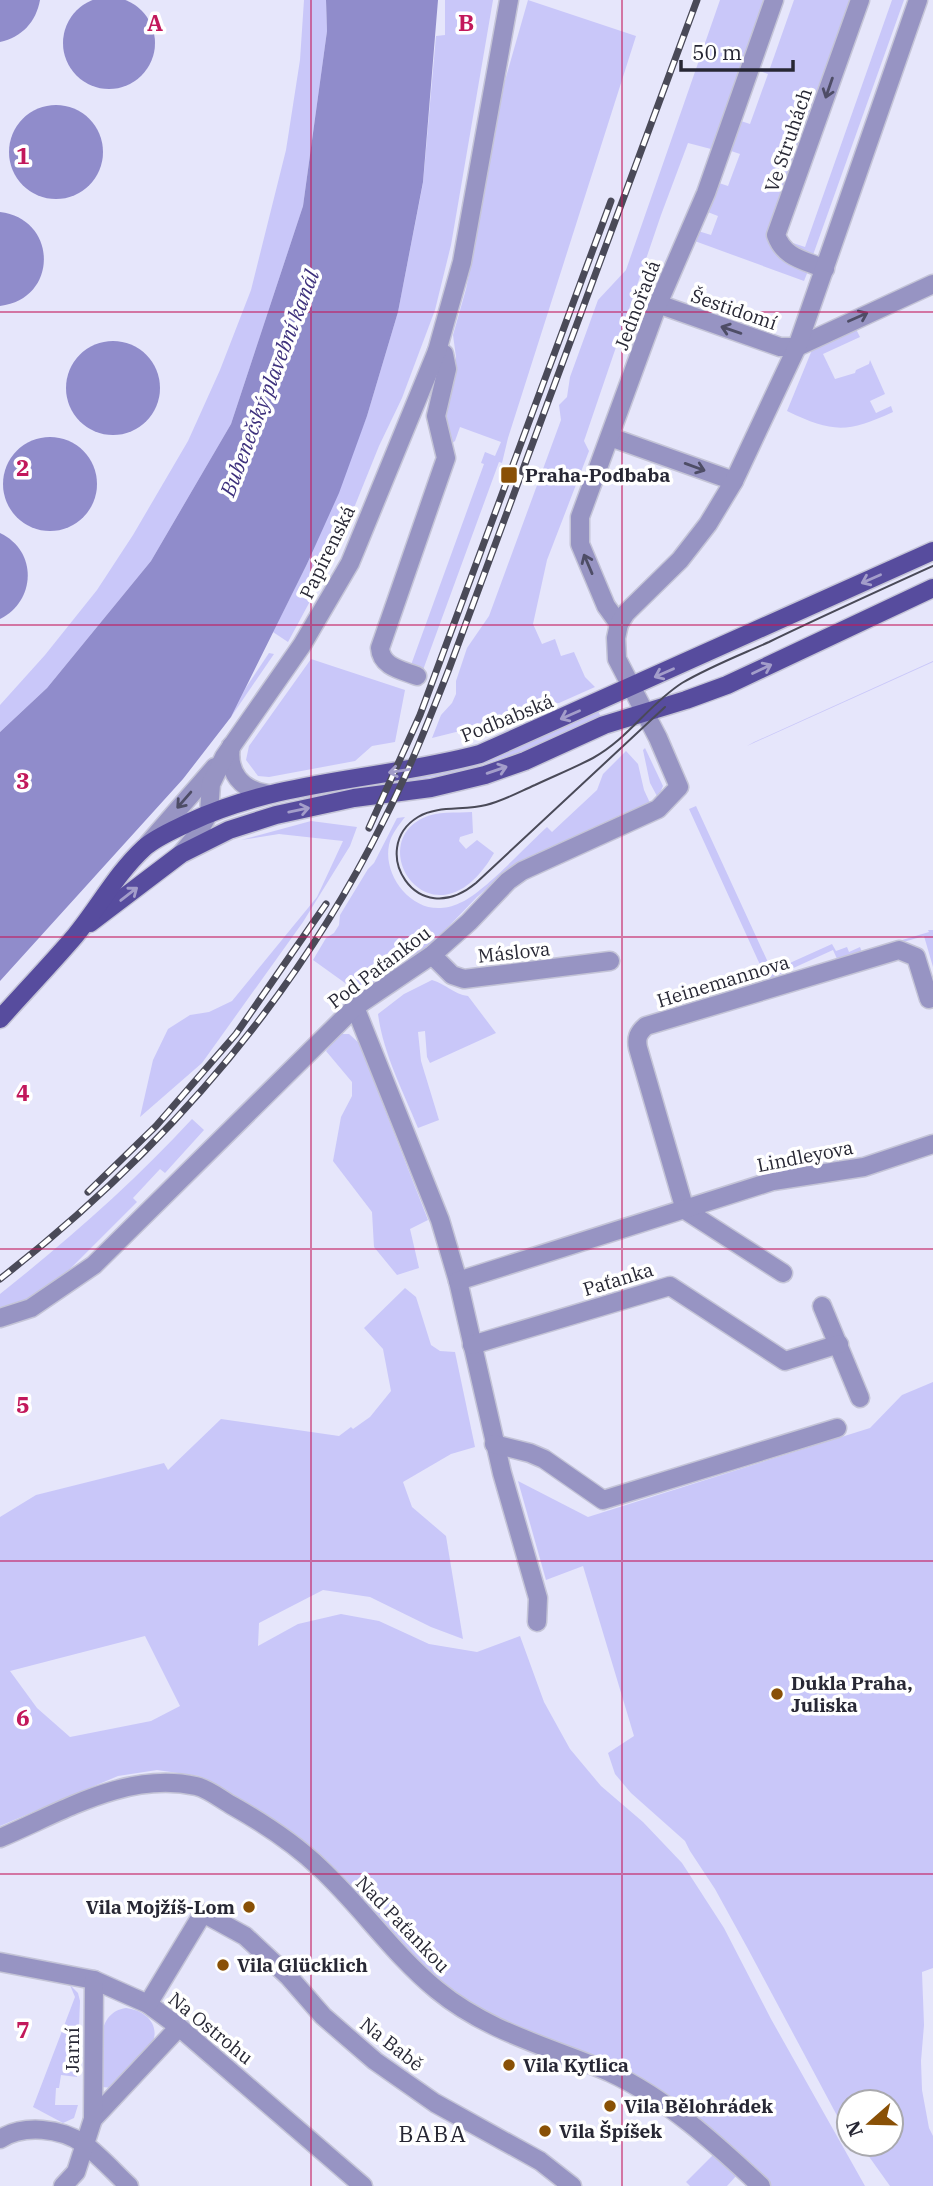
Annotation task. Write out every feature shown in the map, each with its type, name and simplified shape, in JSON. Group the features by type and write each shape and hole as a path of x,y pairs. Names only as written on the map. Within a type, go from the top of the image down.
{"main road":[{"name":"Podbabská","path":"0,1019 77,934 113,882 146,846 209,813 267,794 480,754 933,551"},
{"name":"Podbabská","path":"77,934 181,854 212,837 245,824 341,801 431,788 485,775 534,757 604,725 727,685 933,589"}],"street":[{"name":"Papírenská","path":"146,846 228,751 302,645 349,562 437,351 462,262 509,0"},
{"name":"Jednořadá","path":"619,624 606,606 580,544 580,517 658,304 706,192 774,0"},
{"name":"Ve Struhách","path":"825,269 786,253 776,235 860,0"},
{"path":"645,713 617,659 616,638 619,624 626,613 680,560 708,524 734,481 797,347 918,0"},
{"path":"797,347 933,284"},
{"name":"Šestidomí","path":"658,304 780,347 797,347"},
{"name":"Papírenská","path":"417,676 387,664 380,657 380,648 446,458 436,416 447,369 444,354 437,351"},
{"path":"607,444 734,481"},
{"name":"Pod Paťankou","path":"0,1318 31,1308 94,1265 355,1007 432,955 469,922 508,881 522,871 658,809 670,799 679,787 645,713"},
{"name":"Papírenská","path":"181,854 197,835 209,813 211,784 228,751"},
{"path":"228,751 237,779 250,790 267,794"},
{"path":"209,813 245,824"},
{"name":"Heinemannova","path":"685,1210 636,1041 639,1032 646,1026 899,950 916,957 929,999"},
{"name":"Máslova","path":"432,955 452,975 464,979 610,961"},
{"path":"355,1007 440,1220 458,1281 494,1444 538,1598 537,1622"},
{"name":"Lindleyova","path":"458,1281 773,1181 864,1167 933,1144"},
{"path":"685,1210 783,1273"},
{"name":"Paťanka","path":"472,1345 670,1286 785,1361 839,1344"},
{"path":"822,1306 860,1398"},
{"path":"494,1444 544,1459 603,1500 837,1428"},
{"name":"Nad Paťankou","path":"0,1838 110,1791 144,1783 166,1782 199,1787 250,1815 318,1867 411,1967 439,1992 500,2030 609,2073 638,2088 698,2130 761,2186"},
{"name":"Na Babě","path":"148,2004 203,1913 244,1936 289,1977 323,2016 375,2061 435,2103 540,2161 572,2186"},
{"name":"Na Ostrohu","path":"0,1962 94,1980 148,2004 179,2027 363,2186"},
{"name":"Jarní","path":"63,2186 76,2172 93,2119 94,1980"},
{"name":"Jarní","path":"93,2119 179,2027"},
{"path":"0,2139 8,2134 35,2129 63,2134 84,2144 129,2186"}],"shaded area":[{"path":"304,0 326,0 327,31 303,206 231,424 151,561 47,688 0,732 0,705 45,655 97,590 188,441 220,370 251,290 286,150 300,60"},
{"path":"445,0 493,0 451,245 435,310 402,398 379,446 335,555 288,642 273,632 307,564 367,416 398,312 423,183 436,36 445,35"},
{"path":"528,0 636,36 502,463 499,462 423,670 411,665 484,464 481,463 485,452 495,456 501,442 460,427 455,441 450,445 441,424 456,357 453,335 466,289 504,84"},
{"path":"720,0 765,0 735,92 711,149 688,143 661,215 584,441 589,451 547,560 533,624 542,644 555,639 561,656 574,652 585,677 595,687 559,703 544,704 517,716 512,724 489,733 468,729 432,738 441,715 456,694 456,681 467,648 489,616 561,420 559,405 567,397 570,377 598,300 626,270"},
{"path":"794,0 854,0 772,247 781,259 808,271 804,281 692,240 758,67 769,71","holes":["757,70 768,74 750,124 738,120","728,150 740,154 728,186 716,182","705,211 718,216 711,235 698,231"]},
{"path":"892,0 904,0 813,255 781,243 791,209 795,210 784,240 805,247"},
{"path":"855,327 860,337 823,354 835,379 855,373 869,364 870,360 885,394 870,401 876,413 891,406 893,412 864,424 840,428 816,423 787,411 814,345"},
{"path":"269,653 274,654 231,717 245,689"},
{"path":"311,659 405,690 395,742 372,746 355,761 269,777 258,776 246,760 249,746"},
{"path":"933,662 747,746 754,742"},
{"path":"598,711 601,717 527,750 459,772 306,799 305,796 508,750"},
{"path":"645,748 663,786 658,798 650,783 643,750"},
{"path":"626,751 638,764 650,803 529,859 504,874 477,897 425,951 359,993 313,960 326,938 334,933 339,925 340,915 374,863 397,818 405,817 393,833 389,845 388,856 394,878 409,897 419,903 429,907 452,906 482,889 547,827 552,832 597,790 603,774"},
{"path":"696,806 772,971 832,944 836,951 847,947 849,952 860,947 862,952 929,932 928,930 933,930 933,967 924,936 838,961 833,950 767,980 689,809"},
{"path":"472,812 473,833 460,837 459,841 466,849 477,840 494,853 472,881 450,894 430,894 414,884 403,868 400,850 406,832 428,816"},
{"path":"311,821 357,827 350,846 303,922 202,1063 140,1117 153,1060 168,1029 190,1015 209,1012 232,1001 317,897 343,841 279,834 241,840"},
{"path":"432,980 468,996 496,1033 430,1063 425,1031 418,1032 421,1061 439,1120 418,1128 389,1057 378,1014 404,994"},
{"path":"340,1034 349,1034 359,1043 428,1220 410,1229 419,1268 397,1275 374,1247 372,1212 333,1161 341,1117 352,1096 352,1082 326,1051"},
{"path":"192,1119 204,1130 165,1173 160,1169 133,1198 137,1202 55,1284 28,1301 0,1311 0,1294 99,1210 147,1166"},
{"path":"405,1288 416,1297 431,1345 440,1351 455,1352 475,1447 451,1454 403,1482 412,1507 446,1536 463,1639 431,1627 370,1597 323,1590 259,1623 258,1646 298,1624 341,1614 379,1621 429,1644 477,1652 520,1636 544,1702 570,1749 601,1786 643,1822 682,1863 724,1928 835,2133 835,2158 849,2158 865,2186 771,2186 705,2124 641,2080 503,2023 471,2004 425,1968 324,1863 261,1811 199,1776 157,1770 118,1776 0,1826 0,1517 36,1495 164,1463 168,1470 221,1419 339,1436 370,1417 391,1391 383,1349 364,1328","holes":["145,1636 180,1706 151,1721 70,1737 37,1708 10,1671"]},
{"name":"Dukla Praha, Juliska","path":"933,1382 933,1968 922,1972 924,2025 921,2061 922,2090 933,2136 933,2186 890,2186 870,2158 905,2158 905,2088 835,2088 835,2112 715,1889 685,1841 631,1793 615,1774 608,1753 634,1736 583,1566 546,1580 518,1481 588,1517 870,1428 902,1395"},
{"path":"70,1985 78,1993 80,2001 77,2077 61,2075 59,2088 56,2088 55,2105 78,2105 74,2118 63,2123 33,2107 75,1997"},
{"path":"126,2008 144,2014 152,2023 155,2035 153,2042 113,2088 102,2087 100,2052 103,2029 107,2019"},
{"path":"714,2154 737,2175 727,2186 690,2186 686,2182"}],"water":[{"path":"109,-3 127,0 142,10 152,25 155,43 152,61 142,76 127,86 109,89 91,86 76,76 66,61 63,43 66,25 76,10 91,0"},
{"path":"0,0 40,0 27,27 8,40 0,42"},
{"name":"Bubenečský plavební kanál","path":"326,0 438,0 423,182 398,312 367,416 339,493 307,564 231,717 183,779 0,981 0,732 47,688 151,561 231,424 303,206 327,31"},
{"path":"56,105 74,109 89,119 99,134 103,152 99,170 89,185 74,195 56,199 38,195 23,185 13,170 9,152 13,134 23,119 38,109"},
{"path":"0,212 19,218 33,229 41,243 44,259 41,275 33,289 19,300 0,306"},
{"path":"113,341 131,345 146,355 156,370 160,388 156,406 146,421 131,431 113,435 95,431 80,421 70,406 66,388 70,370 80,355 95,345"},
{"path":"50,437 68,441 83,451 93,466 97,484 93,502 83,517 68,527 50,531 32,527 17,517 7,502 3,484 7,466 17,451 32,441"},
{"path":"0,533 12,541 21,552 28,576 21,600 12,611 0,619"}],"tram line":[{"path":"665,707 476,883 454,896 434,898 418,892 405,880 398,865 397,847 403,831 418,817 434,811 492,803 586,762 606,750 670,691 692,677 933,566"}],"railway":[{"path":"0,1279 59,1231 115,1180 168,1127 218,1071 309,951 348,887 393,802 441,688 697,0"},
{"path":"369,828 420,715 611,201"},
{"path":"88,1192 156,1126 236,1034 326,904"}],"place":[{"name":"Praha-Podbaba","path":"509,475"},
{"name":"Dukla Praha, Juliska","path":"777,1694"},
{"name":"Vila Mojžíš-Lom","path":"249,1907"},
{"name":"Vila Glücklich","path":"223,1965"},
{"name":"Vila Kytlica","path":"509,2065"},
{"name":"Vila Bělohrádek","path":"610,2106"},
{"name":"Vila Špíšek","path":"545,2131"}],"district":[{"name":"BABA","path":"433,2133"}]}
